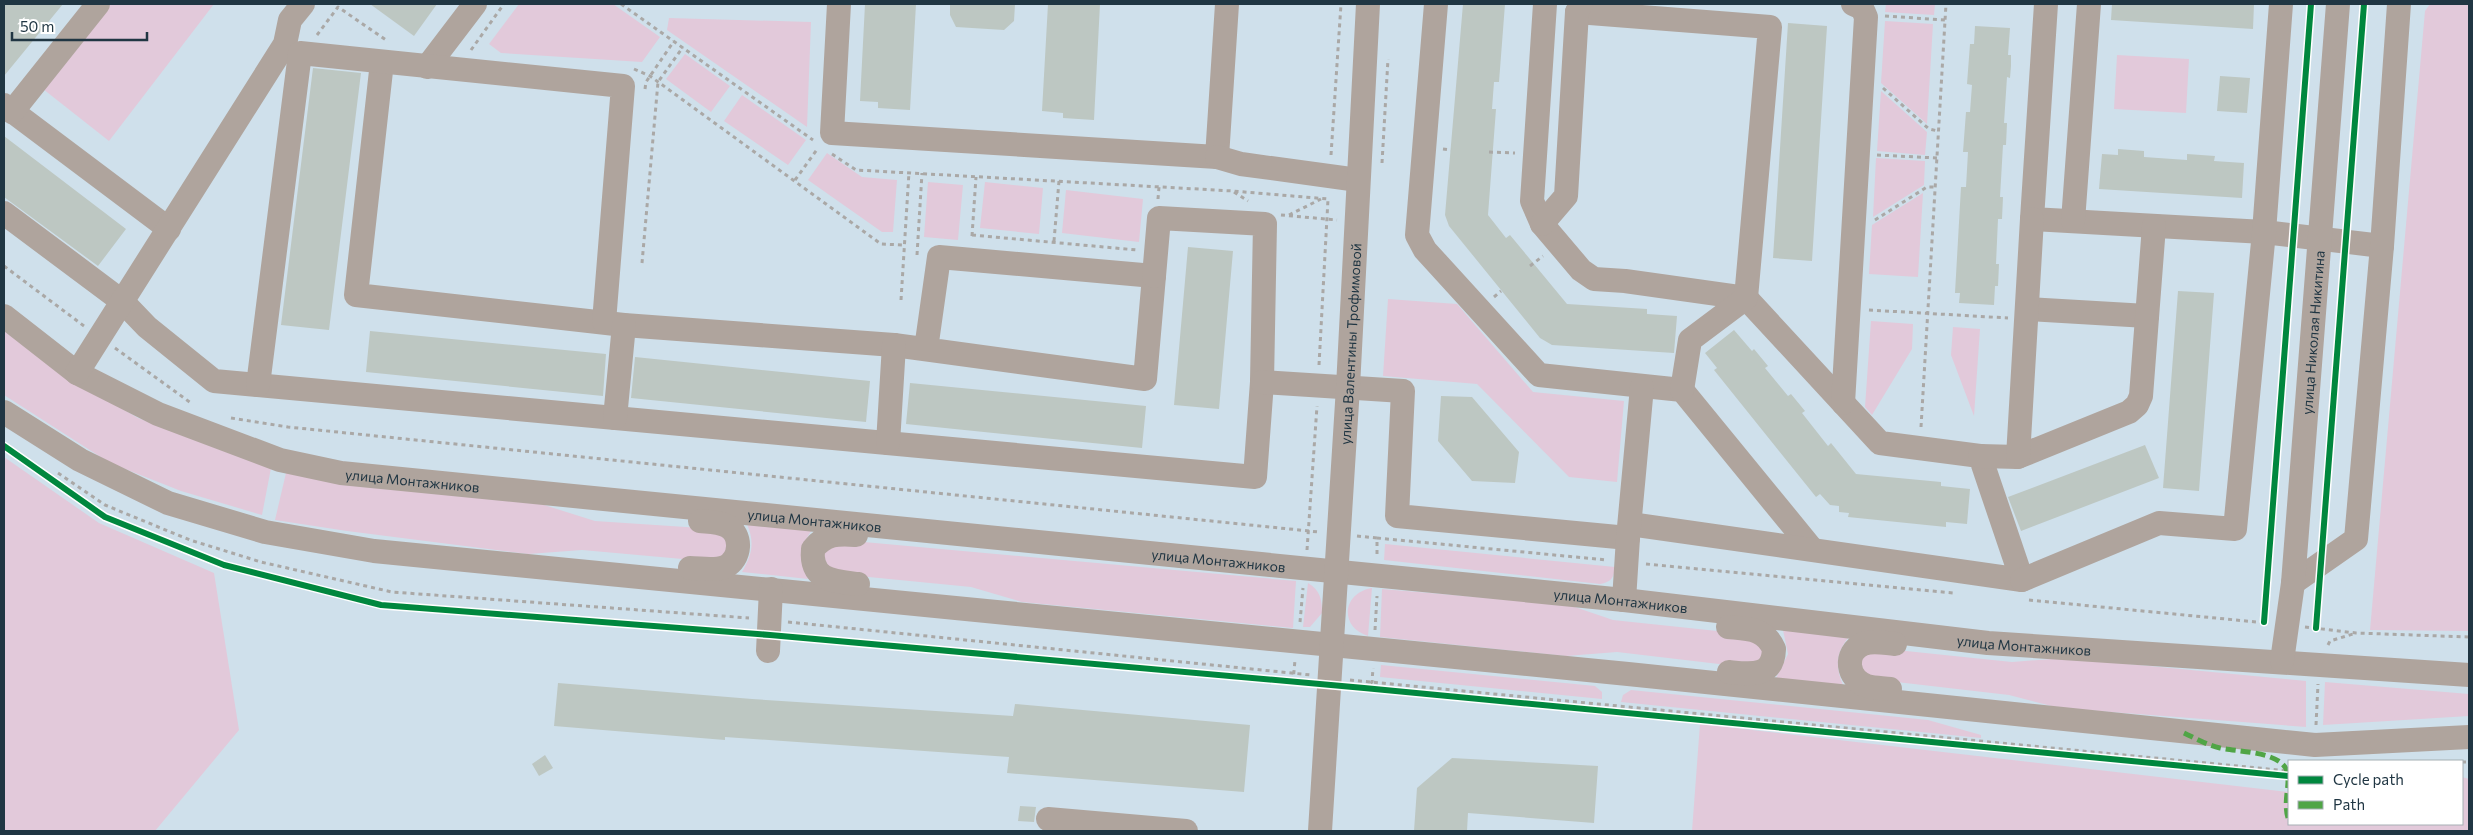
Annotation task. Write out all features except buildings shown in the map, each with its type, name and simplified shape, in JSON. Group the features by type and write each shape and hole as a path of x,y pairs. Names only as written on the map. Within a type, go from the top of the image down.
{"street":[{"path":"98,4 8,108 169,229"},
{"path":"258,385 293,48 290,20 302,4"},
{"path":"427,67 474,4"},
{"path":"839,4 832,133 1217,157 1241,164 1358,180"},
{"path":"1217,157 1226,4"},
{"name":"улица Валентины Трофимовой","path":"1320,831 1331,681 1368,4"},
{"path":"1436,4 1417,235 1425,250 1539,375 1682,390 1812,549"},
{"path":"1545,4 1532,202 1542,224 1581,270 1594,279 1624,281 1746,298 1880,443 1980,456 2018,457 2128,412 2137,405 2141,396 2154,226"},
{"path":"1843,403 1866,17 1862,8 1853,4"},
{"path":"2018,457 2046,4"},
{"path":"2073,221 2089,4"},
{"path":"1262,382 1403,392 1397,516 1629,531 1812,549 2020,590 2159,523 2235,529 2264,232 2280,4"},
{"name":"улица Николая Никитина","path":"2282,661 2293,583 2338,4"},
{"path":"2293,583 2356,540 2382,246 2399,4"},
{"path":"2397,29 2411,4"},
{"path":"1542,224 1566,196 1579,8 1770,27 1746,298 1690,340 1682,390"},
{"path":"293,48 388,54 427,67 623,86 614,323 615,418"},
{"path":"77,373 169,229 293,48"},
{"path":"4,213 123,302 147,327 214,381 1255,477 1262,382 1265,224 1159,218 1145,379 894,345 614,323 356,296 388,54"},
{"path":"2032,219 2264,232 2382,246"},
{"path":"926,349 939,257 1154,276"},
{"path":"2027,314 2147,316"},
{"name":"улица Монтажников","path":"4,316 77,373 158,414 280,460 341,473 1624,600 1988,643 2282,661 2319,666 2469,675"},
{"path":"888,443 894,345"},
{"path":"1624,600 1642,387"},
{"path":"4,412 80,460 168,503 265,532 374,551 1628,674 2315,745 2469,738"},
{"path":"1980,456 2020,590"},
{"path":"576,570 622,563 714,569 725,567 738,553 739,543 735,534 728,526 717,522 621,513 584,497"},
{"path":"955,534 911,539 837,534 827,536 819,541 813,549 812,559 815,568 824,577 833,581 932,594 989,612"},
{"path":"768,651 771,589"},
{"path":"1628,674 1668,666 1752,674 1764,670 1774,657 1774,649 1764,633 1752,629 1695,623 1651,603"},
{"path":"1988,643 1946,648 1871,642 1854,650 1850,656 1849,665 1851,673 1858,681 1867,686 1958,698 2002,713"},
{"path":"1048,819 1186,831"}],"path":[{"path":"476,53 470,52 504,4"},
{"path":"1293,682 1310,531 1341,4"},
{"path":"1920,448 1946,4"},
{"path":"317,35 339,5 388,54"},
{"path":"1881,16 1945,20"},
{"path":"645,91 646,82 674,41"},
{"path":"642,263 658,82 683,47"},
{"path":"628,68 638,69 650,76 881,244 904,245"},
{"path":"1880,86 1929,129 1938,131"},
{"path":"795,180 820,145"},
{"path":"1488,152 1535,154"},
{"path":"1873,154 1937,158"},
{"path":"901,300 909,172"},
{"path":"916,265 922,173"},
{"path":"972,243 976,177"},
{"path":"1054,241 1059,181"},
{"path":"1158,207 1159,187"},
{"path":"1872,222 1927,187 1935,187"},
{"path":"1288,215 1322,198"},
{"path":"972,235 1144,250"},
{"path":"917,247 926,247"},
{"path":"4,266 199,409"},
{"path":"1864,309 1928,313 2027,314"},
{"path":"224,417 288,427 1310,531"},
{"path":"51,468 105,505 190,540 260,562 392,592 771,620 1293,673 1331,681 2288,776"},
{"path":"1376,538 1960,594"},
{"path":"2020,590 2356,633 2469,637"},
{"path":"2264,622 2265,612"},
{"path":"2316,628 2317,619"},
{"path":"2315,745 2319,666 2330,641 2356,633"},
{"path":"1284,681 1331,681 2288,771"}],"shaded area":[{"path":"110,4 214,4 109,141 43,89"},
{"path":"519,4 613,4 660,37 642,62 501,53 489,44"},
{"path":"1886,4 1935,4 1934,15 1885,12"},
{"path":"2430,4 2469,4 2469,631 2370,630 2425,11"},
{"path":"669,18 811,22 807,127 667,30"},
{"path":"1885,21 1933,24 1927,124 1881,83"},
{"path":"685,54 730,86 711,112 666,79"},
{"path":"2117,55 2189,59 2186,113 2114,109"},
{"path":"1881,91 1927,132 1925,155 1877,151"},
{"path":"742,95 806,140 788,165 724,121"},
{"path":"827,153 862,177 897,180 893,232 882,232 808,180"},
{"path":"1876,158 1925,161 1924,185 1873,217"},
{"path":"928,182 963,185 958,240 924,237"},
{"path":"985,182 1043,188 1039,234 980,228"},
{"path":"1066,190 1143,199 1139,242 1062,233"},
{"path":"1923,193 1918,277 1869,274 1872,225"},
{"path":"1388,299 1457,304 1533,392 1624,401 1617,482 1569,477 1477,384 1383,376"},
{"path":"1871,321 1913,324 1912,349 1872,415 1865,407"},
{"path":"1953,327 1980,329 1974,416 1951,355"},
{"path":"4,329 65,375 138,418 271,468 262,515 181,491 110,463 4,395"},
{"path":"4,457 99,523 214,573 239,730 155,831 4,831"},
{"path":"286,473 541,504 595,521 716,529 732,548 716,562 582,550 528,554 275,520"},
{"path":"747,524 812,530 805,542 803,554 808,579 742,572 748,560 752,543"},
{"path":"842,540 1296,581 1293,628 1022,602 971,587 838,574 830,571 823,555 826,550"},
{"path":"1385,544 1615,567 1611,579 1600,584 1384,560"},
{"path":"1308,583 1320,595 1322,613 1310,627 1303,627"},
{"path":"1372,588 1368,636 1359,632 1352,625 1348,610 1355,596 1362,591"},
{"path":"1382,589 1569,605 1613,620 1755,635 1767,650 1753,668 1617,652 1566,656 1380,637"},
{"path":"1783,630 1849,637 1841,648 1838,660 1840,678 1843,685 1776,678 1788,654"},
{"path":"1877,648 2012,662 2065,658 2306,681 2306,727 2059,708 2009,695 1862,678 1859,655"},
{"path":"1381,665 1595,686 1602,692 1602,699 1380,677"},
{"path":"2325,682 2469,694 2469,716 2323,725"},
{"path":"1631,690 1928,720 1981,735 1981,738 1621,702 1623,695"},
{"path":"1700,724 2288,792 2288,825 2463,825 2463,777 2469,779 2469,831 1692,831"}],"marked path":[{"path":"2184,733 2215,747 2267,756 2283,764 2288,777"},
{"path":"2288,777 2288,782"},
{"path":"2288,782 2286,801 2288,818"}],"cycle path":[{"path":"2264,622 2311,4"},
{"path":"2316,628 2364,4"},
{"path":"4,446 105,517 224,565 381,605 770,635 1364,688 2288,776"}]}
